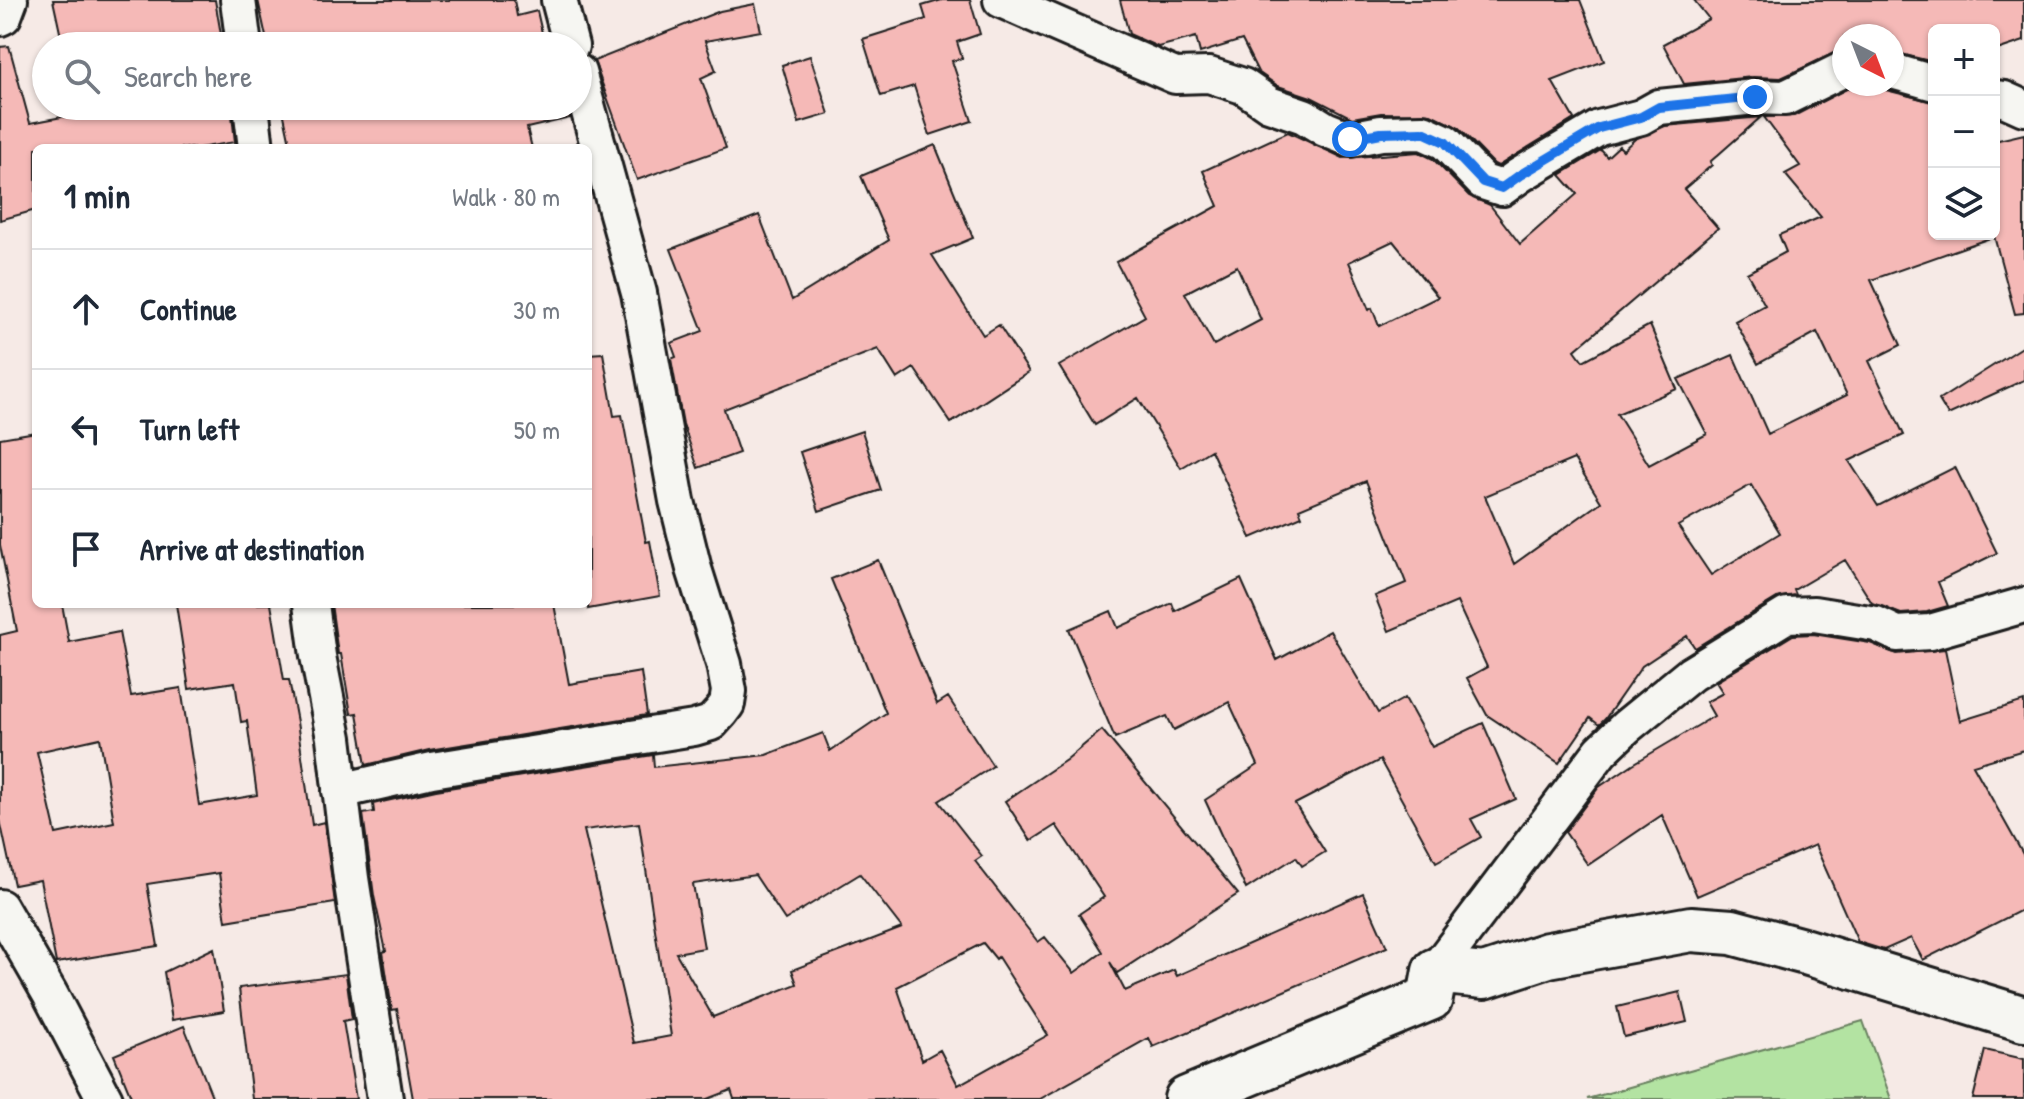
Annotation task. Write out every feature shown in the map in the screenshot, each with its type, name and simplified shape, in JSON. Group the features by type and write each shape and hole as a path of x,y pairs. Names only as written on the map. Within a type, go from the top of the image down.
{"street":[{"path":"0,18 4,16 10,0"},
{"path":"238,0 242,32"},
{"path":"559,0 567,32"},
{"path":"1001,0 1175,76 1209,75 1243,86 1269,104 1304,116 1350,139 1381,133 1423,132 1445,142 1483,182 1502,188 1599,128 1641,117 1659,107 1755,97 1785,98 1832,75"},
{"path":"1904,74 1928,81"},
{"path":"2000,99 2024,108"},
{"path":"253,120 256,144"},
{"path":"340,791 432,770 694,728 711,723 727,704 729,691 724,664 694,569 677,501 639,293 591,120"},
{"path":"1187,1099 1430,998 1435,971 1601,751 1691,674 1787,615 1814,614 1851,619 1876,624 1897,634 1930,632 2024,605"},
{"path":"312,608 334,738 385,1099"},
{"path":"0,907 105,1099"},
{"path":"1435,971 1484,976 1548,955 1691,929 1732,932 2024,1019"}],"green space":[{"path":"1863,1021 1891,1099 1587,1099"}],"building":[{"path":"53,0 215,0 221,32 60,32"},
{"path":"258,0 514,0 517,16 537,11 542,32 265,32"},
{"path":"942,0 970,0 980,34 957,42 962,58 952,61 972,121 930,135 914,86 881,96 863,39 926,19 922,6"},
{"path":"1120,0 1580,0 1604,61 1552,81 1574,119 1498,166 1459,128 1431,114 1381,113 1352,118 1311,97 1278,86 1258,72 1242,40 1200,53 1196,37 1158,47 1129,34"},
{"path":"1694,0 2024,0 2024,41 2000,49 2000,24 1928,24 1928,61 1904,55 1904,24 1832,24 1832,55 1781,78 1753,77 1684,84 1663,44 1709,19"},
{"path":"755,4 761,31 705,41 716,71 701,78 726,148 637,180 594,61 720,11"},
{"path":"9,46 30,123 46,120 233,120 235,142 32,144 32,211 0,220 0,47"},
{"path":"810,56 829,114 799,123 782,65"},
{"path":"1904,94 1928,100 1928,240 1984,240 1871,280 1901,345 1869,361 1904,435 1849,461 1878,506 1955,467 1997,553 1938,582 1948,606 1901,614 1872,603 1845,560 1794,590 1796,595 1777,598 1695,648 1687,636 1642,666 1605,719 1599,725 1590,718 1559,763 1487,715 1467,678 1487,667 1457,602 1389,631 1375,596 1406,583 1366,481 1299,509 1302,516 1251,538 1211,450 1181,468 1138,398 1095,425 1059,366 1145,316 1116,262 1218,206 1203,171 1288,132 1343,158 1419,152 1433,159 1469,196 1490,205 1520,244 1577,194 1560,175 1601,150 1607,157 1619,146 1623,150 1635,139 1665,126 1761,117 1684,189 1718,228 1575,350 1583,361 1650,325 1677,389 1617,414 1649,465 1707,434 1678,379 1733,355 1768,434 1847,395 1817,332 1758,364 1735,321 1765,305 1747,273 1786,252 1779,235 1821,217 1785,174 1800,166 1764,117 1794,116 1833,96","holes":["1393,241 1438,297 1379,326 1349,262","1237,266 1261,320 1214,345 1185,293","1574,459 1601,502 1514,564 1485,496","1751,485 1780,533 1711,575 1678,526"]},
{"path":"285,120 561,120 527,128 531,144 290,144"},
{"path":"2024,134 2024,313 2015,314 1995,240 2000,240 2000,140"},
{"path":"935,145 973,238 932,255 983,335 999,325 1029,372 951,423 914,368 897,379 878,349 724,409 739,453 698,468 683,424 671,359 676,357 671,343 703,331 671,249 759,215 792,300 889,240 861,176"},
{"path":"2024,346 2024,380 1948,415 1939,400"},
{"path":"603,353 614,416 622,415 646,542 650,541 660,596 588,609 592,608 592,354"},
{"path":"862,431 881,490 819,511 800,452"},
{"path":"32,433 32,608 63,608 69,642 119,632 131,696 181,688 199,805 257,795 247,721 241,722 235,682 189,689 177,608 272,608 284,680 289,680 297,722 312,825 324,822 335,903 226,921 219,873 147,884 158,946 56,963 40,880 14,885 0,820 0,635 17,631 0,545 0,438","holes":["100,738 114,822 56,834 37,752"]},
{"path":"878,560 937,704 948,697 993,766 939,801 982,856 975,861 1038,942 1045,937 1074,973 1103,952 1079,914 1104,897 1056,825 1031,841 1005,801 1066,760 1102,730 1238,894 1117,973 1110,962 1125,991 1174,970 1177,976 1363,893 1387,947 1153,1047 1149,1038 1040,1099 734,1099 731,1090 708,1099 413,1099 397,1009 392,1010 383,952 386,951 374,896 363,814 374,812 373,804 436,790 653,755 654,767 766,755 823,733 830,751 886,713 831,579","holes":["639,823 671,1036 634,1043 584,830","860,874 902,928 792,970 797,984 713,1017 676,953 704,948 693,884 755,875 785,920","983,943 996,959 998,957 1048,1035 958,1085 940,1050 922,1060 897,987"]},
{"path":"1241,579 1277,660 1330,631 1378,713 1405,698 1432,747 1483,723 1516,799 1471,819 1481,837 1436,862 1380,760 1295,804 1325,852 1302,866 1296,857 1246,889 1205,800 1258,765 1229,702 1174,730 1167,716 1115,738 1069,629 1111,611 1118,628 1172,603 1175,611"},
{"path":"332,608 555,608 569,684 641,672 647,715 429,750 366,765 357,713 351,714 341,654 338,654"},
{"path":"1813,634 1870,643 1897,654 1945,649 1960,721 2024,701 2024,750 1973,765 2024,856 2024,909 1923,960 1911,938 1884,950 1858,942 1815,845 1697,896 1662,815 1588,865 1565,832 1599,787 1714,716 1706,702 1723,693 1716,682 1793,635"},
{"path":"214,948 224,1011 172,1020 164,972"},
{"path":"346,974 352,1019 343,1021 356,1099 252,1099 239,988"},
{"path":"1680,992 1687,1022 1624,1037 1617,1007"},
{"path":"184,1026 213,1099 132,1099 114,1055"},
{"path":"1985,1050 2024,1059 2024,1099 1973,1099"}],"route":[{"path":"1350,139 1381,133 1423,132 1445,142 1483,182 1502,188 1599,128 1641,117 1659,107 1755,97"}]}
